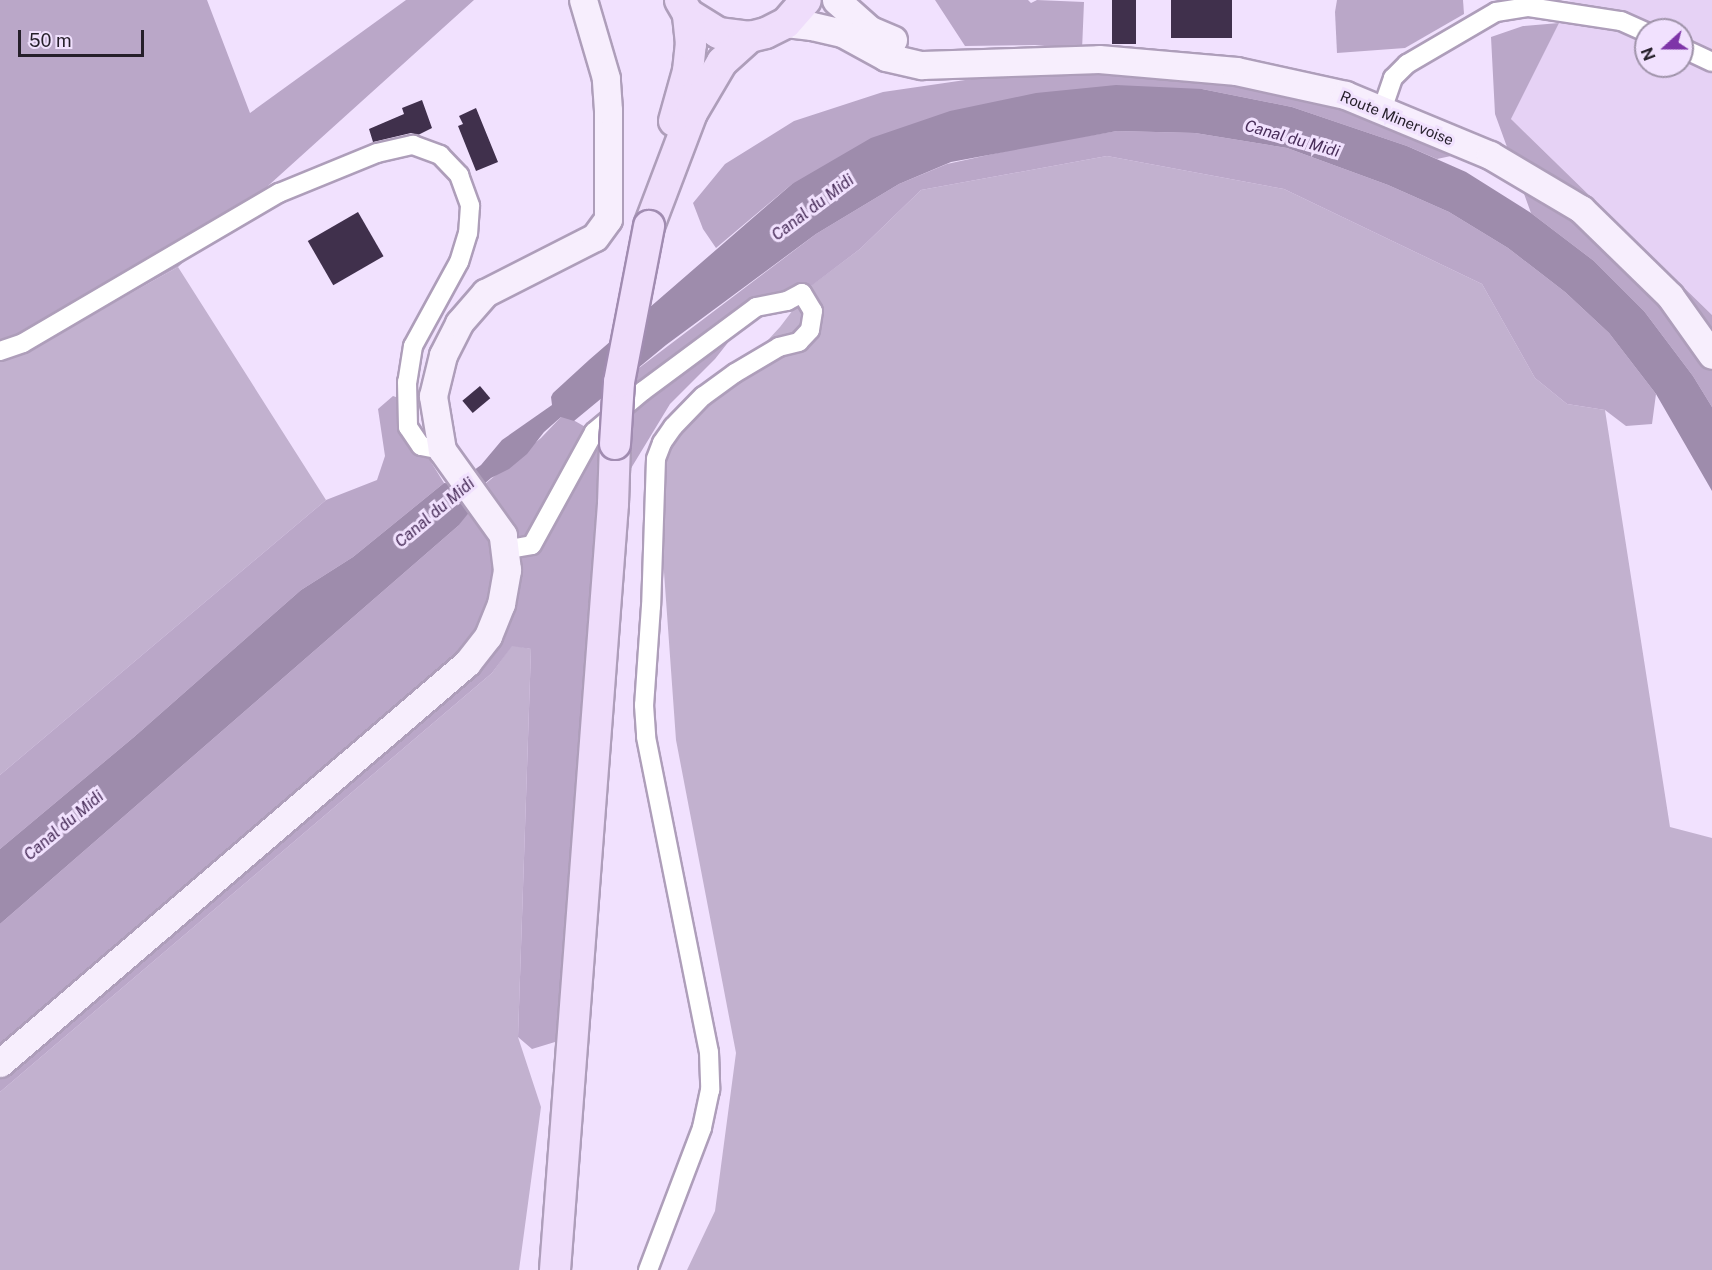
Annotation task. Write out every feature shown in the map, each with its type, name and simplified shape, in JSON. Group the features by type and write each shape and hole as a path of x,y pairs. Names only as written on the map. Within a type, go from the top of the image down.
{"main road":[{"path":"684,7 718,33 750,37 766,33 786,23 806,0"},
{"path":"664,183 668,143 688,71 691,44 684,7"},
{"path":"555,1270 613,504 619,382 649,226 664,183 698,103 722,62 750,37"}],"street":[{"path":"0,1063 467,663 488,636 501,604 507,570 502,535 482,503 447,458 433,396 442,355 459,323 484,293 595,237 608,219 606,78 583,0"},
{"path":"836,0 870,30 911,48 965,63"},
{"path":"1382,110 1393,78 1407,64 1496,12 1529,7 1621,21 1634,27"},
{"name":"Route Minervoise","path":"786,23 843,33 886,57 922,65 1099,59 1236,71 1345,95 1490,155 1581,209 1670,296 1712,355"},
{"path":"1694,54 1712,62"},
{"path":"0,351 23,343 279,193 377,153 413,145 440,155 459,175 470,206 468,233 459,262 413,346 406,382 408,427 421,446 447,458"},
{"path":"504,550 532,545 594,432 756,307 787,301 802,293 813,311 810,330 799,342 779,347 735,373 703,396 673,427 662,443 656,459 645,705 646,737 710,1052 710,1090 702,1128 648,1270"}],"shaded area":[{"path":"0,0 207,0 250,113 406,0 474,0 178,267 37,345 0,359"},
{"path":"935,0 1084,2 1082,50 1035,45 965,46"},
{"path":"1337,0 1463,0 1464,14 1405,48 1337,53 1335,12"},
{"path":"1570,0 1712,0 1712,315 1511,119"},
{"path":"1559,23 1511,119 1712,315 1712,407 1693,376 1644,311 1594,261 1531,213 1495,114 1491,37 1523,26"},
{"path":"1002,62 1236,71 1441,135 1451,156 1437,159 1407,146 1292,107 1202,89 792,184 716,248 703,229 693,203 725,164 794,121 883,92 972,79"},
{"path":"1117,131 1195,133 1287,148 1388,185 1449,212 1508,248 1565,292 1609,333 1656,394 1652,424 1626,426 1605,410 1567,404 1535,378 1482,284 1284,189 1107,156 921,190 860,249 802,293 756,307 715,359 670,404 630,470 635,371 816,234 899,184 947,164 1039,144"},
{"path":"1107,156 1284,189 1482,284 1535,378 1567,404 1605,410 1670,827 1712,838 1712,1270 687,1270 715,1211 736,1053 676,740 659,502 666,450 780,327 812,285 860,249 921,190"},
{"path":"178,267 326,500 0,775 0,359 37,345"},
{"path":"393,396 407,401 421,446 444,483 353,557 301,590 134,737 0,849 0,775 326,500 377,480 385,456 378,409"},
{"path":"561,417 568,417 615,444 574,1008 555,1042 532,1049 518,1037 531,649 512,646 492,673 0,1092 0,924 458,526 474,493 541,438"},
{"path":"512,645 531,649 518,1037 541,1107 519,1270 0,1270 0,1092 492,673"}],"water":[{"name":"Canal du Midi","path":"1116,85 1202,89 1292,107 1407,146 1466,172 1531,213 1594,261 1644,311 1693,376 1712,407 1712,491 1656,394 1609,333 1565,292 1508,248 1449,212 1388,185 1287,148 1195,133 1117,131 951,162 899,184 816,234 666,345 574,421 561,417 544,432 527,454 509,469 491,478 467,499 471,510 458,526 0,924 0,849 134,737 301,590 353,557 444,483 455,484 481,465 502,440 552,405 553,393 589,360 792,184 871,138 950,111 1036,93"}],"building":[{"path":"1112,0 1136,0 1136,44 1112,44"},
{"path":"1171,0 1232,0 1232,38 1171,38"},
{"path":"422,100 432,128 418,135 411,133 373,142 369,129 404,114 402,108"},
{"path":"476,108 498,162 476,171 458,126 463,124 459,116"},
{"path":"358,212 384,256 333,285 308,241"},
{"path":"480,386 490,398 473,413 462,401"}]}
